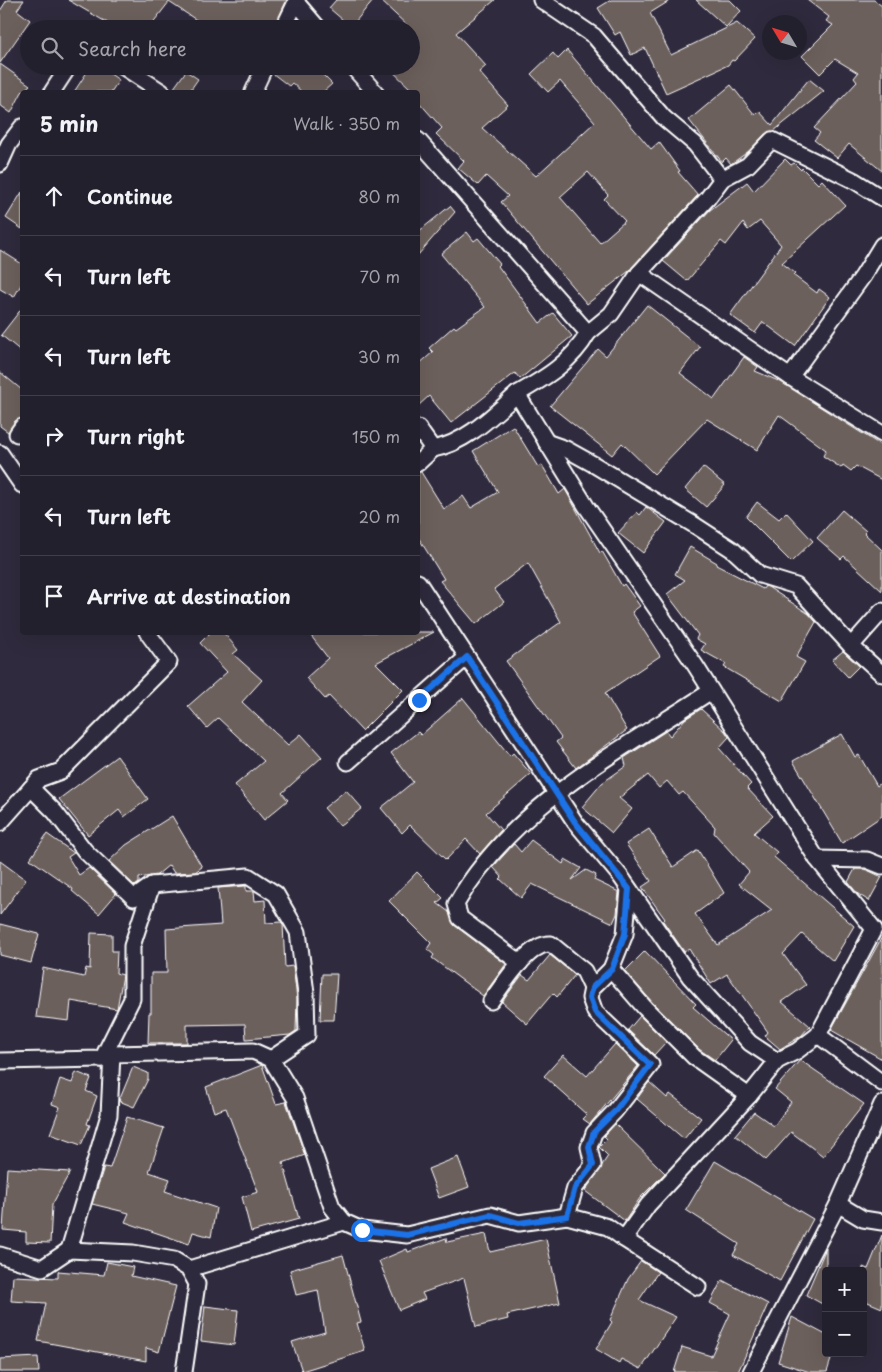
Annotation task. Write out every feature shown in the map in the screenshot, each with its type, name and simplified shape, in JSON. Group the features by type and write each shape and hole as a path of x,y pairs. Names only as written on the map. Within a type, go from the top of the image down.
{"street":[{"path":"540,0 594,36 664,118 695,144 722,179"},
{"path":"287,20 296,1 312,20"},
{"path":"53,90 64,75"},
{"path":"136,75 159,90"},
{"path":"254,90 261,75"},
{"path":"360,75 373,90"},
{"path":"0,164 9,144 20,130"},
{"path":"420,462 433,449 450,446 482,425 517,394 551,374 580,347 588,333 611,314 639,273 707,199 722,179 748,165 772,140 855,181 882,198"},
{"path":"420,142 588,333"},
{"path":"790,377 863,276 882,245"},
{"path":"639,273 790,377 882,434"},
{"path":"517,394 586,506 711,691 817,859 874,929 818,1035 798,1051 777,1061 749,1096 648,1205 624,1239"},
{"path":"420,431 433,449"},
{"path":"546,442 566,449 594,464 689,522 733,550 760,575 796,586 851,646 882,674"},
{"path":"0,453 20,482"},
{"path":"420,585 575,822 629,889 690,977 750,1042 777,1061"},
{"path":"851,646 882,611"},
{"path":"0,823 39,780 61,771 169,662 149,635"},
{"path":"348,762 467,657"},
{"path":"520,964 460,918 456,904 466,888 501,842 558,794 613,754 711,691"},
{"path":"31,788 55,812 85,851 134,898 152,885 248,876 276,894 298,932 306,993 307,1035 271,1059"},
{"path":"817,859 866,860 882,866"},
{"path":"69,1250 109,1114 107,1056 132,1000 132,946 152,885"},
{"path":"567,1216 575,1188 593,1165 589,1147 594,1132 615,1111 650,1065 595,1012 590,998 592,988 612,969 625,934 629,889"},
{"path":"491,1001 520,964 537,947 544,943 551,944 584,971 592,988"},
{"path":"612,969 645,1008 694,1057 749,1096"},
{"path":"818,1035 882,1082"},
{"path":"0,1061 253,1051 271,1059 295,1098 332,1207 344,1222 362,1230 407,1235 490,1215 519,1223 567,1216 608,1227 698,1286"},
{"path":"751,1372 838,1204 882,1104"},
{"path":"838,1204 863,1220 882,1222"},
{"path":"189,1269 344,1222"},
{"path":"0,1255 42,1268 69,1250 133,1253 174,1260 189,1269 197,1284 184,1372"}],"building":[{"path":"7,0 24,0 17,10 30,20 20,20 20,34 0,63 0,11"},
{"path":"68,0 287,0 278,20 196,20 169,2 155,20 102,20"},
{"path":"336,0 373,0 357,20 343,20 329,8"},
{"path":"380,0 495,0 456,33 486,66 479,72 508,105 482,128 536,176 595,122 560,81 548,92 531,74 553,53 558,59 567,50 651,149 659,142 680,171 678,172 698,195 629,271 587,304 501,202 508,196 486,176 478,185 458,168 464,161 436,134 442,128 420,103 420,90 408,90 410,88 396,75 420,75 420,20 401,20","holes":["588,172 608,195 604,199 625,221 600,243 560,197"]},
{"path":"611,0 671,0 650,13 671,55 737,23 755,39 728,65 666,93 645,48 631,55 620,32 615,35 598,8"},
{"path":"696,0 730,0 741,11 726,27"},
{"path":"807,0 874,0 882,6 882,171 849,144 837,158 814,140 820,133 814,128 857,82 854,78 858,73 835,59 820,74 806,60 807,51 833,25 826,21 829,17"},
{"path":"0,64 30,85 24,90 20,90 20,96 11,113 0,105"},
{"path":"85,75 112,75 119,80 112,90 75,90"},
{"path":"183,75 192,75 198,79 190,90 172,90"},
{"path":"275,75 323,75 332,84 325,90 300,90 292,83 289,86"},
{"path":"809,79 824,91 774,131 765,134 749,151 731,164 726,158 722,162 689,120 731,85 755,115 759,111 772,125"},
{"path":"785,159 791,165 794,163 801,170 802,168 818,184 822,180 845,205 782,263 795,273 793,275 817,293 819,289 830,297 795,346 763,322 755,333 730,315 781,245 760,221 748,230 743,223 726,245 721,241 687,281 663,261 710,210 747,182 754,191"},
{"path":"20,195 20,228 6,218"},
{"path":"450,206 455,212 420,253 420,230"},
{"path":"467,232 474,241 478,238 500,264 498,266 540,323 553,313 572,336 520,379 515,373 451,423 429,396 420,404 420,363 433,352 429,348 454,326 456,328 485,307 441,254"},
{"path":"0,250 20,263 20,286 14,297 0,289"},
{"path":"647,305 700,347 680,373 714,399 744,357 758,367 755,371 781,382 882,446 882,480 856,466 851,471 843,465 841,468 823,456 826,450 779,415 757,450 707,419 654,474 622,443 612,455 550,406 598,349 606,356"},
{"path":"20,311 20,350 1,335"},
{"path":"0,372 20,388 20,419 15,421 8,432 0,426"},
{"path":"513,426 538,467 542,465 559,494 565,489 600,553 602,551 622,586 624,584 640,606 632,612 660,656 605,693 627,730 576,768 556,742 561,738 506,661 561,622 528,563 494,589 504,602 476,624 440,581 444,579 420,540 420,472 444,509 463,496 471,508 498,492 473,451"},
{"path":"703,467 725,485 706,507 685,489"},
{"path":"757,502 779,519 786,512 813,541 791,562 746,517"},
{"path":"646,507 666,522 643,553 618,533 637,512 640,515"},
{"path":"842,510 866,531 864,533 882,550 882,591 844,556 841,559 817,538"},
{"path":"690,547 717,563 716,565 763,589 765,586 768,587 809,614 816,622 796,657 805,662 782,701 724,667 726,664 701,650 705,644 696,639 698,635 667,594 685,580 675,574"},
{"path":"420,632 434,632 376,663 403,690 362,731 329,696 325,699 306,678 328,658 310,635 420,635"},
{"path":"208,635 226,635 238,650 233,654 262,680 242,702 288,745 301,734 322,757 282,793 288,800 264,820 235,785 264,761 218,718 207,728 188,706 227,672 200,643"},
{"path":"843,651 859,666 848,677 832,660"},
{"path":"463,698 510,756 513,753 531,774 486,813 501,830 480,854 466,839 446,860 410,825 402,833 381,808 413,782 391,753 418,732 421,735"},
{"path":"701,709 725,731 729,737 719,748 751,784 747,788 773,816 754,833 777,852 774,857 854,926 833,961 802,934 783,954 806,985 782,1002 810,1026 801,1036 780,1049 765,1036 768,1032 727,974 711,984 689,949 684,952 663,921 665,919 642,887 651,881 626,844 649,829 673,867 698,850 724,893 695,914 718,945 772,910 739,884 749,872 714,833 715,827 683,792 679,795 667,781 659,788 648,775 619,798 632,809 612,833 582,807 602,783 626,766 624,758 666,731 670,736 685,719"},
{"path":"842,734 855,757 859,755 877,786 882,782 882,816 842,843 793,761"},
{"path":"117,756 148,799 124,817 119,810 88,835 59,799"},
{"path":"346,790 362,808 340,826 324,808"},
{"path":"172,816 202,867 195,872 174,873 169,865 157,875 139,878 139,883 135,886 109,861 126,845"},
{"path":"47,834 74,853 68,857 79,875 89,868 116,894 99,914 72,891 73,889 30,859"},
{"path":"531,840 563,864 565,859 581,868 572,880 586,870 596,875 594,880 619,892 617,914 613,923 532,884 521,898 500,879 502,877 493,867 514,844 521,852"},
{"path":"0,861 26,880 0,915"},
{"path":"855,869 865,869 882,877 869,901 858,894 848,882"},
{"path":"417,872 443,898 437,903 449,912 454,925 506,964 483,996 432,958 434,955 427,949 431,943 389,901"},
{"path":"246,886 246,891 254,891 255,901 265,900 266,923 281,922 283,924 285,967 293,966 294,974 297,999 296,1031 290,1035 246,1039 245,1024 187,1025 187,1043 148,1043 149,1013 151,1013 151,973 167,973 166,929 221,925 218,888"},
{"path":"0,924 39,934 31,963 0,955"},
{"path":"91,933 112,934 112,951 117,951 116,973 123,975 117,1009 71,1001 69,1021 36,1017 43,968 84,977 86,968 90,969"},
{"path":"882,937 882,1059 831,1030"},
{"path":"645,951 696,1004 693,1007 731,1040 715,1060 700,1050 652,1002 625,971"},
{"path":"550,955 575,975 557,997 553,993 527,1024 502,1002 522,975 529,980"},
{"path":"322,974 337,974 334,1020 320,1020"},
{"path":"640,1016 666,1042 654,1055 628,1030"},
{"path":"615,1044 638,1066 590,1124 583,1119 587,1115 544,1076 563,1055 587,1076"},
{"path":"800,1060 864,1104 823,1156 791,1132 766,1160 735,1135 754,1112 774,1126 791,1102 775,1089"},
{"path":"262,1065 276,1104 286,1102 305,1155 283,1163 299,1219 251,1232 242,1197 258,1192 226,1108 214,1112 206,1087"},
{"path":"133,1067 148,1073 148,1079 134,1107 119,1101"},
{"path":"76,1072 91,1078 86,1091 97,1096 87,1124 90,1125 81,1145 50,1134 60,1107 52,1104 60,1079 72,1083"},
{"path":"649,1082 667,1098 670,1094 701,1118 684,1139 637,1099"},
{"path":"127,1117 164,1128 149,1172 170,1179 165,1191 216,1208 211,1237 193,1232 189,1244 125,1222 129,1213 92,1204 104,1167 110,1168"},
{"path":"615,1124 665,1173 640,1198 625,1221 585,1191 608,1156 599,1147 607,1139 604,1136"},
{"path":"458,1157 469,1187 439,1198 428,1169"},
{"path":"715,1161 813,1219 780,1281 733,1255 739,1244 686,1210"},
{"path":"7,1168 70,1172 52,1205 50,1243 26,1242 26,1232 3,1230"},
{"path":"486,1234 490,1252 546,1239 560,1303 507,1315 508,1319 476,1327 464,1278 422,1293 425,1299 399,1310 379,1261 407,1249 408,1252 446,1238 447,1242"},
{"path":"882,1235 882,1308 867,1302 868,1269"},
{"path":"826,1248 826,1267 822,1267 822,1304 806,1295"},
{"path":"343,1255 361,1322 357,1323 365,1351 302,1371 292,1342 325,1332 318,1290 296,1295 290,1270"},
{"path":"641,1261 658,1272 639,1300 676,1317 641,1369 621,1359 619,1363 596,1349 612,1322 610,1320 628,1279"},
{"path":"107,1262 133,1267 131,1276 176,1286 159,1352 146,1348 146,1361 38,1341 46,1303 11,1301 13,1276 58,1278 58,1271 104,1275"},
{"path":"722,1280 768,1304 738,1372 674,1372 682,1347 711,1356 730,1314 710,1303"},
{"path":"205,1306 238,1310 234,1345 201,1341"},
{"path":"792,1317 822,1333 822,1357 832,1357 827,1372 810,1372 778,1362"},
{"path":"38,1357 39,1372 0,1372 0,1359"}],"route":[{"path":"362,1230 407,1235 490,1215 519,1223 567,1216 575,1188 593,1165 589,1147 594,1132 615,1111 650,1065 595,1012 590,998 592,988 612,969 625,934 629,889 575,822 467,657 419,700"}]}
